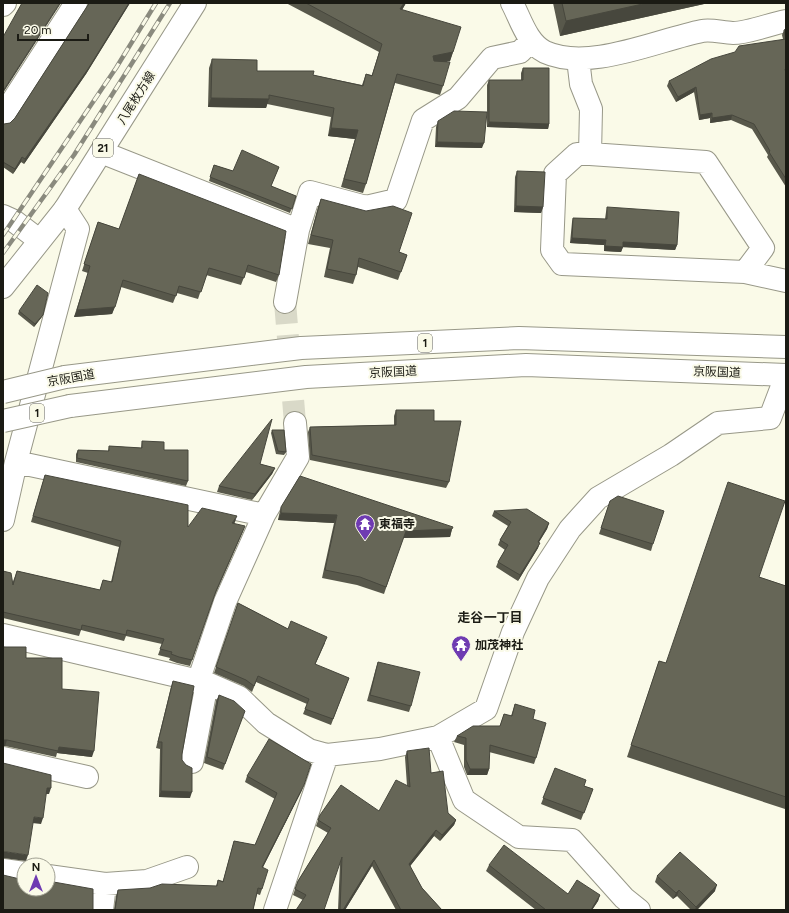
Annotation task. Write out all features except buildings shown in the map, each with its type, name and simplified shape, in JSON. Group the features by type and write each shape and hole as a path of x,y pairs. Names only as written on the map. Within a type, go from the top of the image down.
{"main road":[{"path":"7,103 76,3"},
{"name":"八尾枚方線","path":"3,287 65,209 195,3"},
{"path":"512,3 531,41 545,52 566,59 578,59 629,51 704,30 734,33 786,21"},
{"path":"285,302 298,230 310,192 366,207 396,200 423,120 458,98 492,58 520,52 531,41"},
{"path":"578,59 581,84 591,109 590,154"},
{"path":"101,152 298,230"},
{"path":"745,272 763,248 706,162 577,154 556,174 552,250 562,264 745,272 786,281"},
{"path":"3,520 16,462 78,229 65,209"},
{"path":"3,216 14,221 39,240"},
{"name":"京阪国道","path":"3,392 65,378 301,348 519,338 786,347"},
{"name":"京阪国道","path":"3,421 70,406 306,377 526,365 786,375"},
{"path":"3,635 202,683 239,697 266,723 309,750 327,755 380,749 438,737 486,709 513,632 538,578 570,528 598,498 671,455 718,423 770,418 786,375"},
{"path":"192,762 202,683 225,602 264,515 298,457 295,423"},
{"path":"16,462 264,515"},
{"path":"438,737 464,800 519,836 572,840 627,906"},
{"path":"275,910 327,755"},
{"path":"3,758 87,777"},
{"path":"56,877 105,884 148,881 187,867"},
{"path":"3,870 16,872"},
{"path":"102,910 105,884"}],"tunnel":[{"path":"285,302 295,423"}],"railway":[{"path":"3,235 116,68 156,3"},
{"path":"3,253 74,155 170,3"}],"place":[{"name":"東福寺","path":"365,541"},
{"name":"加茂神社","path":"461,662"}],"district":[{"name":"走谷一丁目","path":"490,617"}]}
